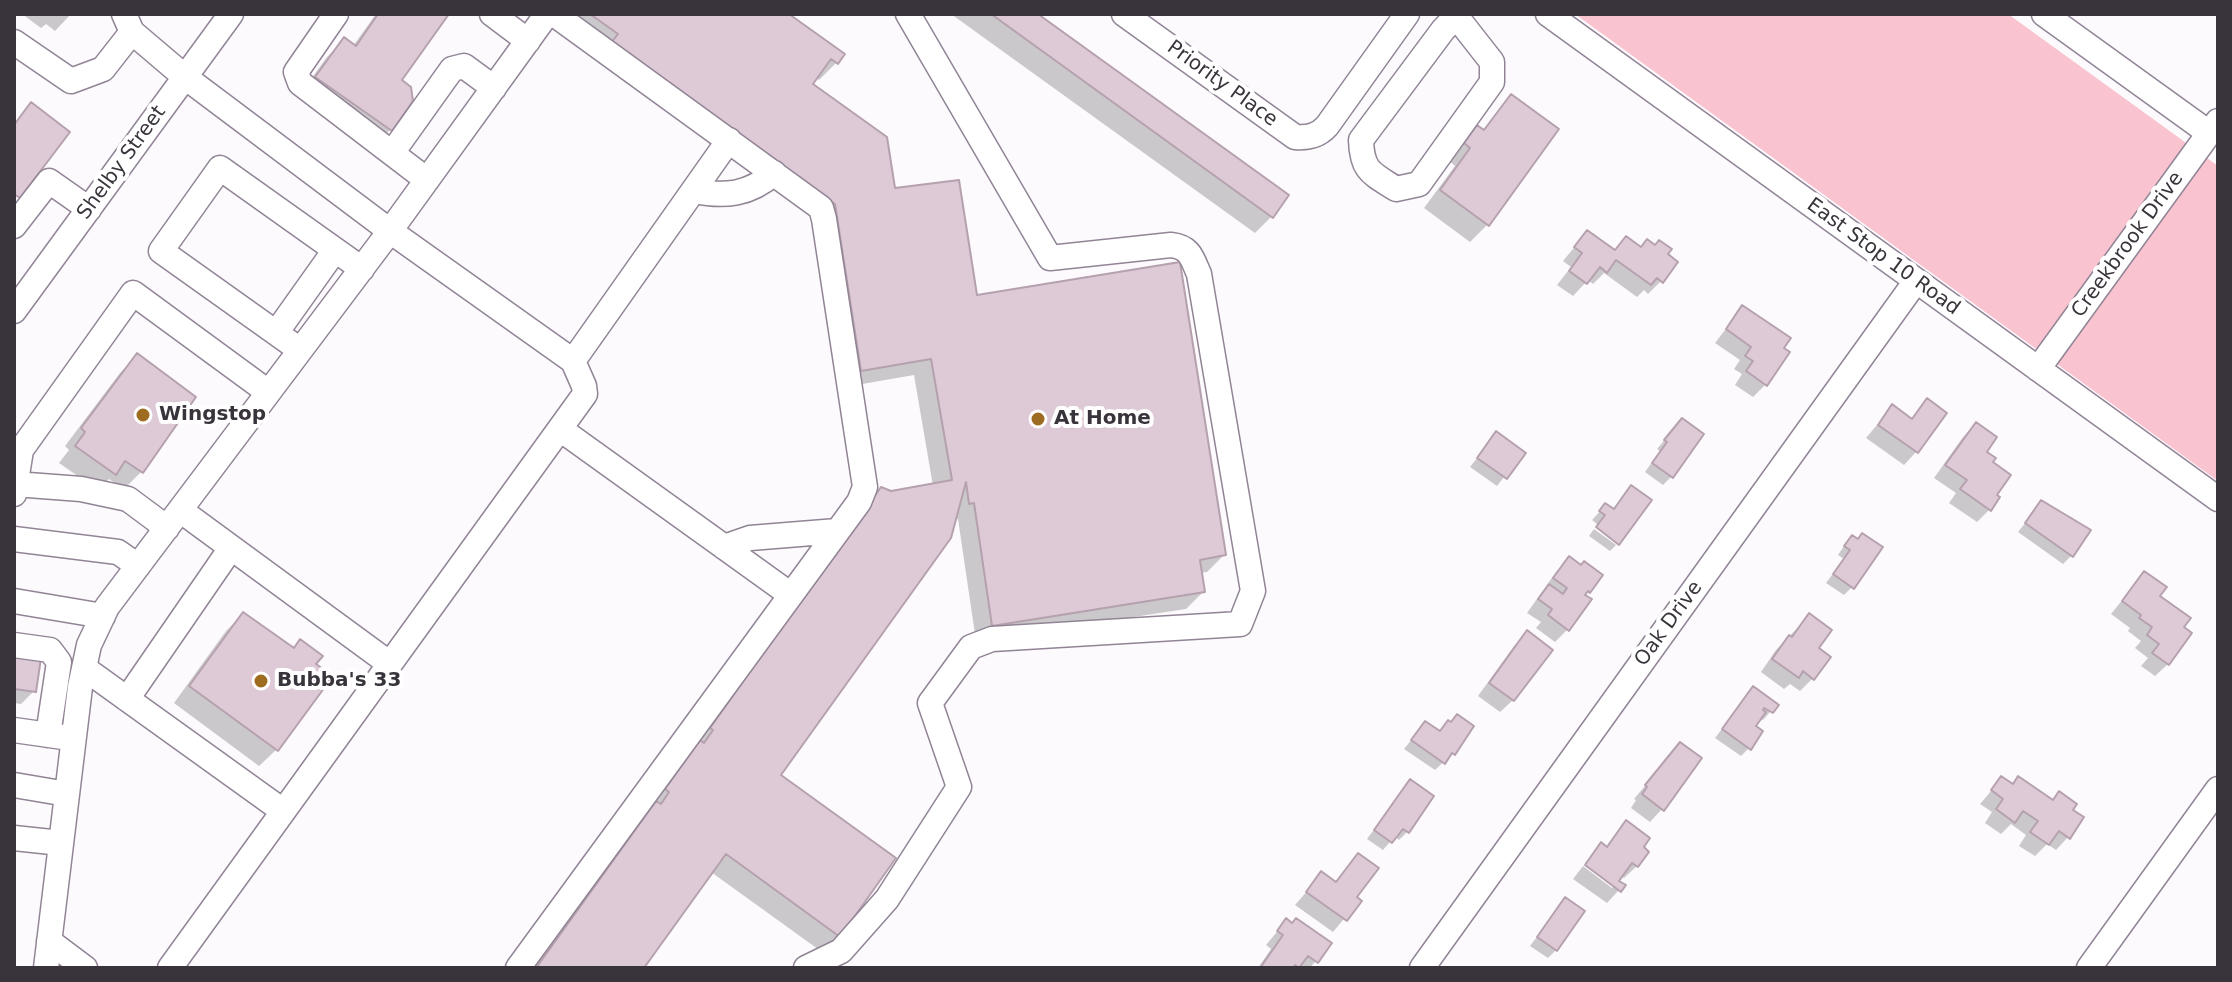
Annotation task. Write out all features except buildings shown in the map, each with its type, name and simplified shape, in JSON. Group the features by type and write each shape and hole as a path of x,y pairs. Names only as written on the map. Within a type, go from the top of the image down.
{"street":[{"name":"Shelby Street","path":"14,311 231,14"},
{"path":"336,14 296,72 300,83 427,180"},
{"path":"492,14 528,41"},
{"path":"46,968 84,668 89,645 103,616 362,269 547,14"},
{"path":"518,968 859,502 865,487 821,208 554,14"},
{"path":"806,968 841,951 887,899 959,787 930,703 971,647 992,639 1240,624 1253,591 1199,274 1190,252 1182,246 1171,245 1050,258 908,14"},
{"name":"Priority Place","path":"1124,14 1295,137 1312,136 1327,126 1407,14"},
{"name":"East Stop 10 Road","path":"1548,14 2218,499"},
{"path":"2044,14 2076,23 2214,127"},
{"path":"1457,15 1492,62 1492,82 1419,184 1396,189 1374,175 1362,161 1361,140 1457,15"},
{"path":"14,42 71,81 103,69 128,23 185,77 390,231 573,361 584,386 585,394 170,968"},
{"path":"392,153 452,69 464,66 494,88"},
{"name":"Creekbrook Drive","path":"2038,369 2214,127"},
{"path":"573,361 729,140"},
{"path":"300,350 161,251 220,168 362,269"},
{"path":"693,191 714,195 757,188 774,173"},
{"path":"14,226 49,181 89,209"},
{"path":"276,333 335,250"},
{"name":"Oak Drive","path":"1422,968 1916,281"},
{"path":"268,392 133,293 21,450 15,489 81,489 128,499 173,519 231,548 390,664"},
{"path":"560,429 791,595"},
{"path":"724,547 750,538 837,531"},
{"path":"14,539 118,552 138,566"},
{"path":"127,699 231,548"},
{"path":"14,601 103,616"},
{"path":"14,645 50,650 59,662 48,735"},
{"path":"84,668 283,811"},
{"path":"14,730 74,739"},
{"path":"14,785 67,794"},
{"path":"2089,968 2218,789"},
{"path":"14,838 61,843"},
{"path":"49,941 85,968"}],"shaded area":[{"path":"1575,14 2008,14 2218,166 2218,481"}],"place":[{"name":"Wingstop","path":"143,415"},
{"name":"At Home","path":"1038,419"},
{"name":"Bubba's 33","path":"261,681"}]}
